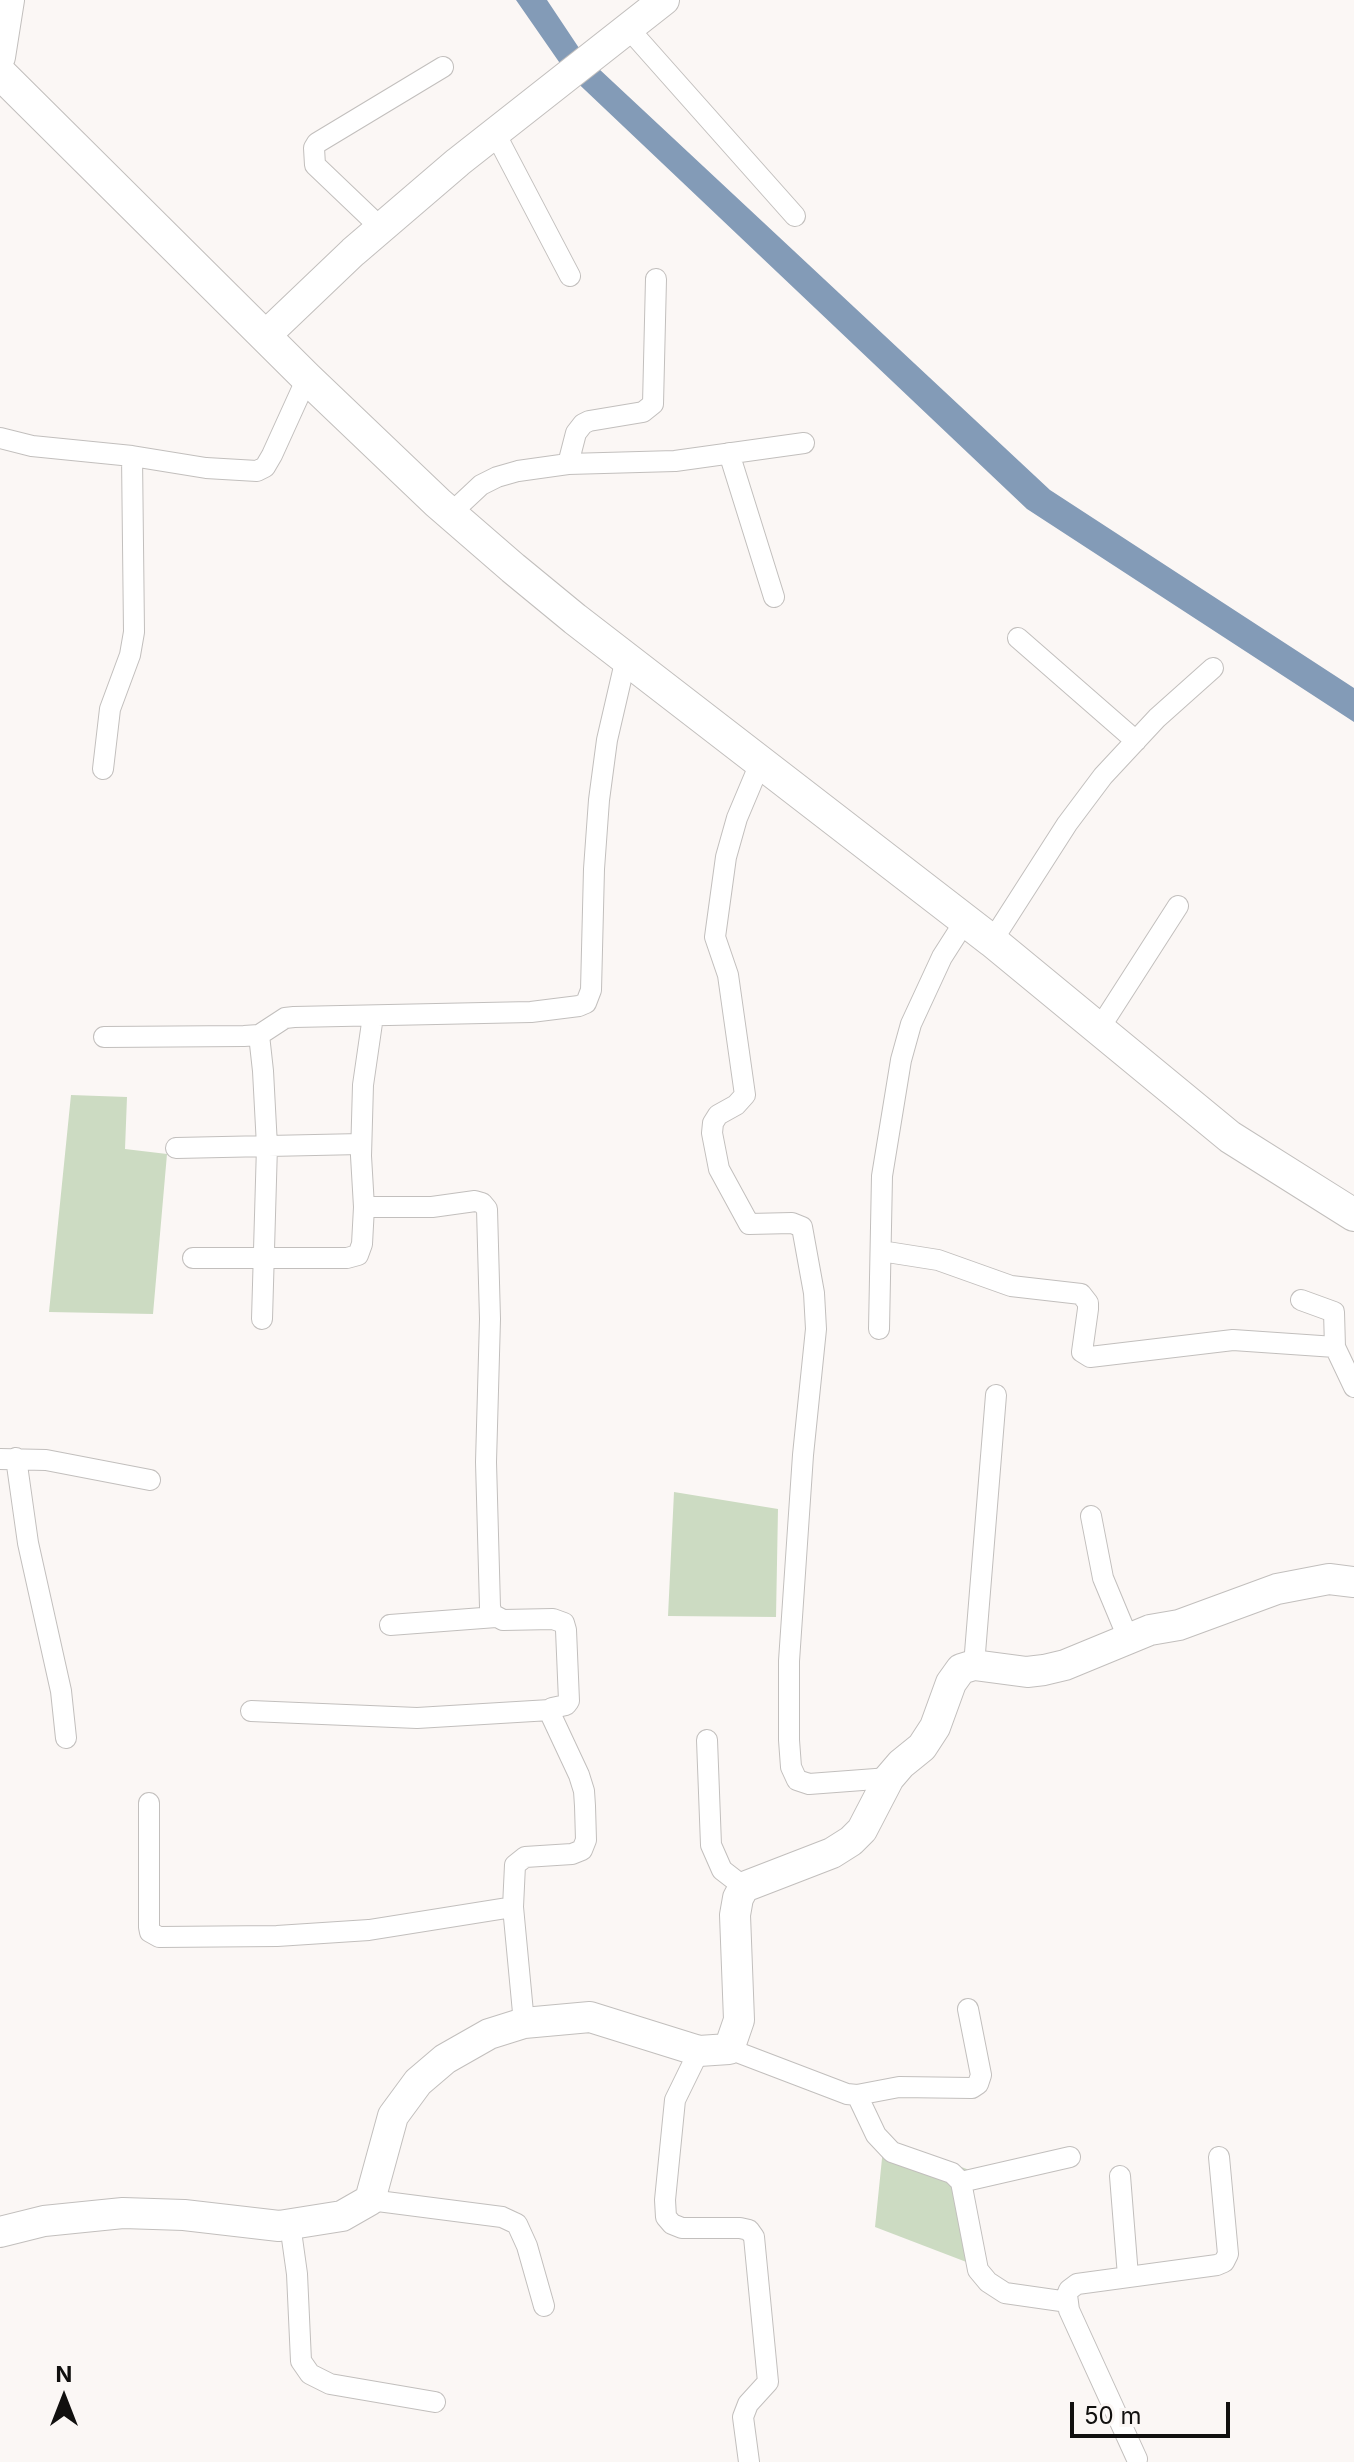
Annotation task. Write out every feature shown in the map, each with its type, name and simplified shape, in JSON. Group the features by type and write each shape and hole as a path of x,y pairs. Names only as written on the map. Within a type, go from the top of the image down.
{"main road":[{"path":"0,73 307,378 450,514 565,611 992,941 1230,1137 1354,1215"}],"street":[{"path":"0,57 9,0"},
{"path":"266,335 381,228 495,133 664,0"},
{"path":"628,28 795,216"},
{"path":"381,228 315,165 314,148 317,143 443,67"},
{"path":"495,133 570,276"},
{"path":"568,464 576,433 583,424 643,412 653,404 656,279"},
{"path":"0,438 32,446 132,456 206,468 257,471 265,467 307,378"},
{"path":"450,514 481,485 518,471 568,464 675,461 804,443"},
{"path":"729,453 774,597"},
{"path":"103,769 110,709 130,655 134,632 132,456"},
{"path":"1018,638 1136,741"},
{"path":"104,1037 259,1035 285,1018 294,1017 531,1012 586,1003 591,990 599,800 607,740 626,658"},
{"path":"992,941 1067,824 1103,776 1157,718 1213,668"},
{"path":"761,761 737,818 726,857 715,937 728,975 745,1095 736,1105 718,1115 712,1133 719,1169 749,1224 792,1223 802,1227 814,1293 816,1329 803,1455 789,1661 791,1767 797,1780 809,1784 889,1778"},
{"path":"1099,1029 1178,906"},
{"path":"879,1329 882,1176 901,1060 911,1024 942,957 965,921"},
{"path":"193,1258 353,1257 360,1251 364,1207 361,1144 363,1085 373,1016"},
{"path":"259,1035 267,1146 262,1319"},
{"path":"176,1148 361,1144"},
{"path":"364,1207 432,1207 475,1201 487,1209 490,1319 486,1462 489,1596 492,1614 496,1617"},
{"path":"881,1251 949,1263 1011,1286 1081,1294 1088,1309 1082,1352 1090,1357 1233,1340 1335,1347"},
{"path":"1301,1300 1334,1312 1335,1347 1354,1387"},
{"path":"974,1665 996,1395"},
{"path":"66,1738 61,1691 8,1458 71,1464 150,1480"},
{"path":"1091,1516 1103,1578 1128,1638"},
{"path":"729,2049 739,2020 735,1915 744,1887 832,1853 862,1830 889,1778 922,1747 935,1727 951,1683 961,1669 974,1665 1027,1672 1044,1670 1065,1665 1128,1638 1179,1625 1277,1589 1329,1579 1354,1582"},
{"path":"251,1711 417,1718 550,1710 569,1701 564,1623 553,1619 511,1621 496,1617 390,1625"},
{"path":"524,2023 513,1907 513,1870 517,1861 525,1857 572,1854 582,1850 586,1840 584,1791 550,1710"},
{"path":"707,1740 711,1845 722,1870 744,1887"},
{"path":"149,1803 149,1927 150,1932 159,1937 277,1936 369,1930 513,1907"},
{"path":"370,2200 393,2116 418,2082 445,2059 489,2034 524,2023 590,2017 699,2051 729,2049 847,2094 857,2095 899,2087 959,2089 978,2084 981,2075 968,2009"},
{"path":"699,2051 675,2100 666,2217 682,2228 740,2228 749,2230 754,2237 768,2382 748,2404 743,2417 749,2462"},
{"path":"857,2095 880,2142 892,2152 952,2173 961,2182 978,2270 988,2282 1005,2293 1068,2302"},
{"path":"961,2182 1070,2157"},
{"path":"1140,2461 1068,2302 1069,2290 1077,2284 1224,2262 1228,2254 1219,2157"},
{"path":"1120,2176 1128,2276"},
{"path":"0,2232 44,2221 123,2213 184,2215 279,2226 342,2216 370,2200 502,2217 517,2224 527,2246 544,2306"},
{"path":"290,2224 298,2283 301,2361 310,2374 330,2384 435,2402"}],"green space":[{"path":"71,1095 127,1097 125,1149 167,1154 153,1314 49,1312"},
{"path":"674,1492 778,1509 776,1617 668,1616"},
{"path":"884,2139 975,2172 969,2263 875,2227"}],"water":[{"path":"516,0 547,0 583,54 1050,490 1354,688 1354,722 1027,509 566,72"}]}
